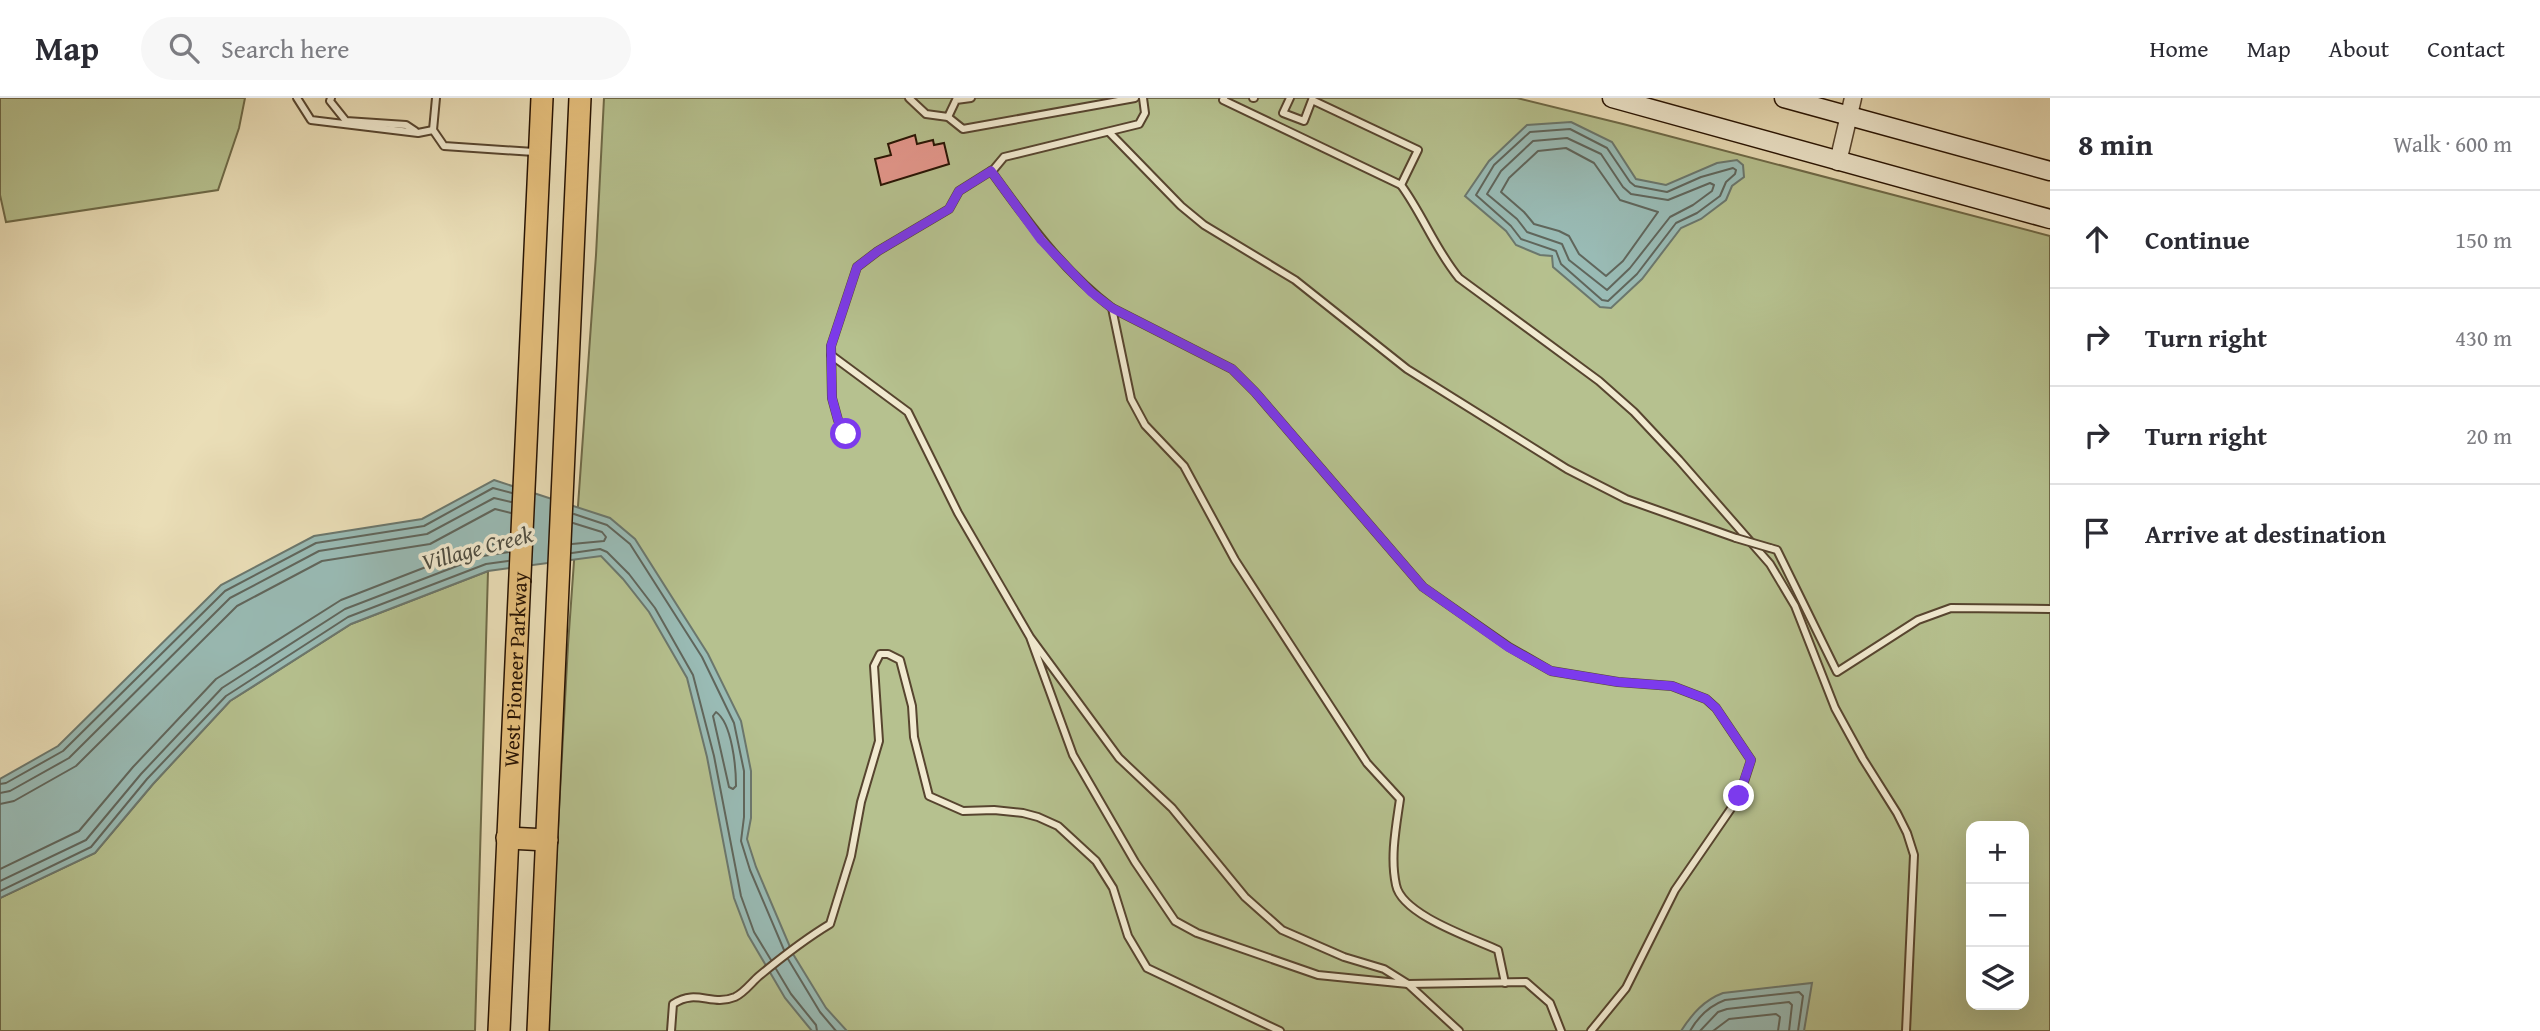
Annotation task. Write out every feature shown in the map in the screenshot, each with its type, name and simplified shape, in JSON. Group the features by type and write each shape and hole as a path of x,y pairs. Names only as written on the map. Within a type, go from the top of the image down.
{"main road":[{"name":"West Pioneer Parkway","path":"499,1031 542,98"},
{"name":"West Pioneer Parkway","path":"538,1031 580,98"},
{"path":"1612,98 2050,219"},
{"path":"1784,98 1852,107 2050,171"},
{"path":"507,838 547,840"}],"street":[{"path":"1838,162 1852,107"}],"lane":[{"path":"297,98 311,120 418,133 433,130"},
{"path":"436,98 433,130 444,146 539,152"},
{"path":"909,98 926,114 948,117 963,129 1135,98"},
{"path":"948,117 956,100 971,98"},
{"path":"846,434 838,420 832,398 831,346 857,267 878,251 949,209 959,191 991,171 1004,157 1139,124 1145,113 1143,98"},
{"path":"1224,98 1223,100 1401,185 1419,210 1442,257 1459,278 1599,381 1634,412 1770,564 1795,606 1835,708 1908,833 1914,855 1906,1031"},
{"path":"1290,98 1283,113 1304,121 1312,100 1418,150 1401,185"},
{"path":"329,99 346,121 406,125 418,133"},
{"path":"1110,132 1181,206 1205,225 1295,280 1407,369 1567,469 1626,499 1777,550 1838,672 1918,620 1951,608 2050,610"},
{"path":"991,171 1041,240 1091,292 1112,308 1232,369 1255,392 1423,587 1508,647 1551,671 1618,682 1672,686 1706,699 1716,708 1751,760 1739,796 1675,890 1626,988 1591,1031"},
{"path":"1112,308 1131,399 1145,425 1184,466 1250,583 1367,763 1400,799 1393,855 1396,888 1421,915 1498,950 1505,983"},
{"path":"831,355 908,412 958,513 1030,637 1119,758 1172,808 1245,897 1282,930 1344,957 1384,969 1408,984 1459,1031"},
{"path":"1030,637 1073,755 1135,862 1175,921 1197,933 1318,975 1408,984 1526,982 1550,1003 1561,1031"},
{"path":"671,1031 673,1004 684,996 700,996 720,1001 737,996 807,938 830,924 851,856 861,802 880,741 874,666 880,654 888,654 900,660 912,706 914,737 929,796 963,811 1023,813 1058,826 1096,861 1102,870 1113,888 1128,936 1147,968 1280,1031"}],"green space":[{"path":"0,98 245,98 239,128 218,190 6,222 0,195"},
{"path":"604,98 1517,98 2050,236 2050,1031 547,1031 568,645 596,255"},
{"path":"488,571 475,1031 0,1031 0,898 95,853 153,784 230,701 351,624"}],"water":[{"path":"1571,122 1612,142 1636,179 1666,185 1717,163 1737,160 1743,165 1744,177 1732,186 1726,200 1701,219 1681,228 1642,279 1611,308 1600,307 1553,267 1552,256 1540,255 1516,245 1506,231 1465,196 1489,161 1527,125"},
{"name":"Village Creek","path":"494,480 610,518 635,539 708,654 741,721 751,771 751,818 747,839 756,867 793,954 826,1008 847,1031 812,1031 785,998 748,935 734,898 707,757 687,678 649,612 601,556 488,571 351,624 230,701 153,784 95,853 0,898 0,779 58,746 221,585 314,536 422,519"},
{"path":"1812,983 1804,1031 1681,1031 1699,1008 1723,993"}],"building":[{"path":"915,135 917,144 933,140 934,145 944,143 949,164 881,185 875,159 891,155 888,144"}],"route":[{"path":"846,434 838,420 832,398 831,346 857,267 878,251 949,209 959,191 991,171 1041,240 1091,292 1112,308 1232,369 1255,392 1423,587 1508,647 1551,671 1618,682 1672,686 1706,699 1716,708 1751,760 1739,796"}]}
